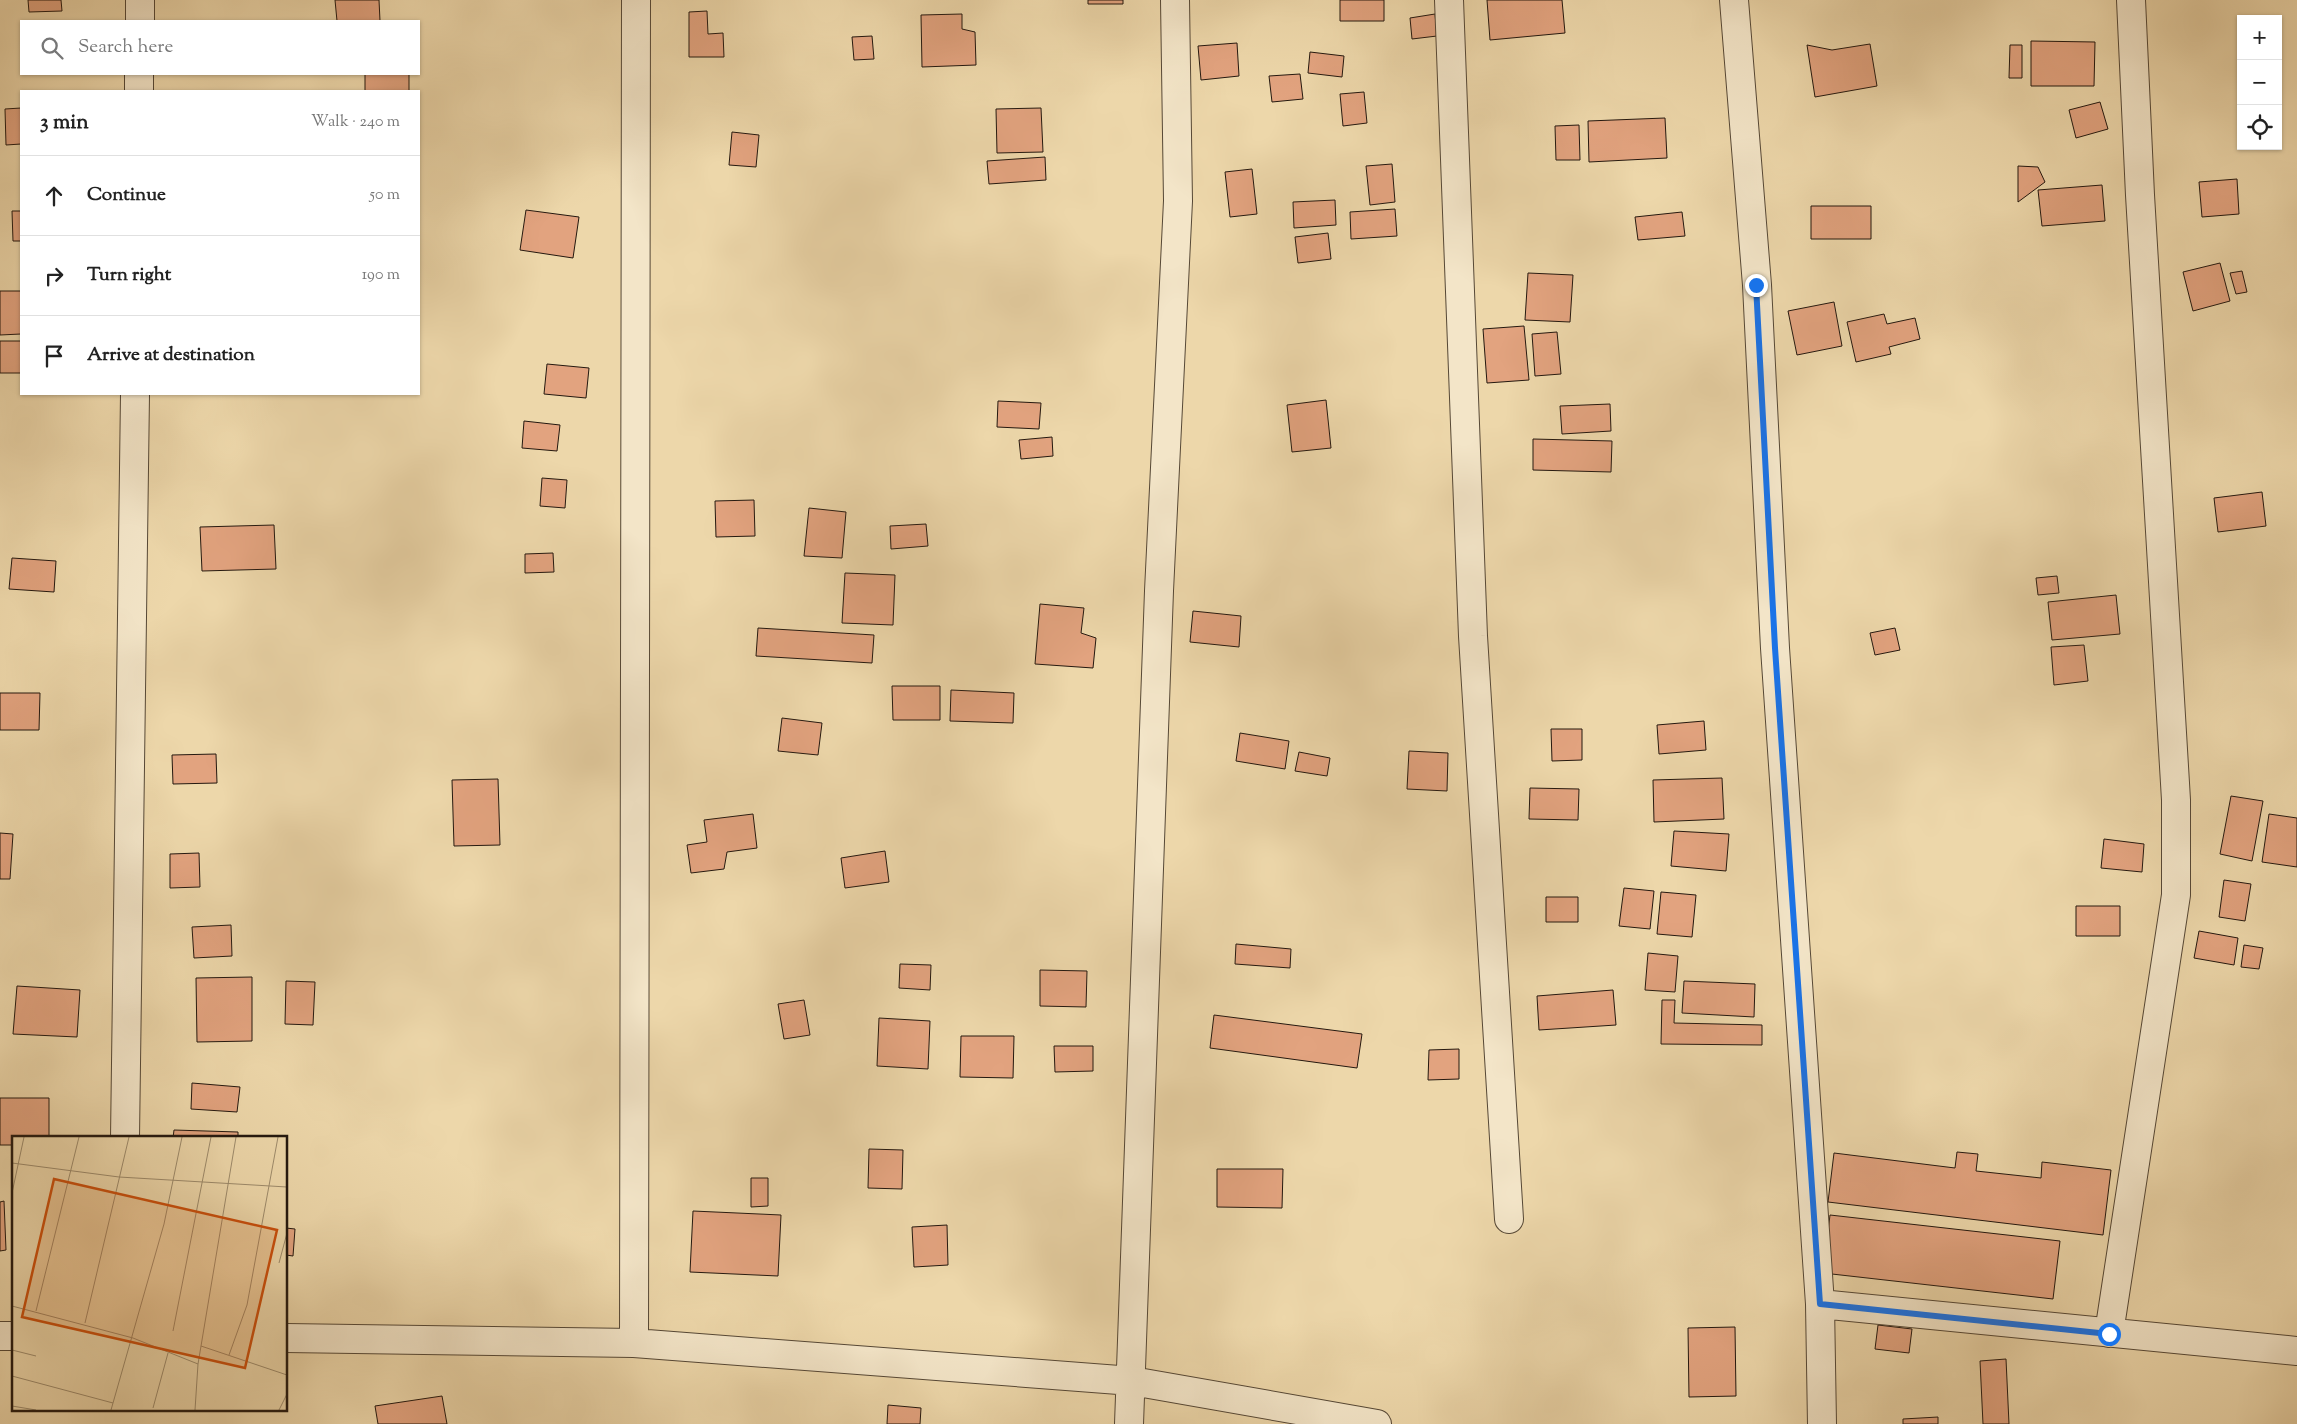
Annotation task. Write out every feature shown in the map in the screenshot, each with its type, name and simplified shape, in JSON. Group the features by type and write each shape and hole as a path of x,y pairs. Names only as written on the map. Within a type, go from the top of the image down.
{"street":[{"path":"140,0 140,20"},
{"path":"634,1343 636,0"},
{"path":"1129,1424 1160,581 1178,201 1175,0"},
{"path":"1449,0 1473,636 1509,1220"},
{"path":"1734,0 1756,285 1775,648 1820,1304 1822,1424"},
{"path":"2109,1334 2176,895 2176,800 2131,0"},
{"path":"139,75 139,90"},
{"path":"124,1136 135,395"},
{"path":"1820,1304 2109,1334 2297,1351"},
{"path":"288,1338 634,1343 1132,1381 1377,1424"}],"building":[{"path":"28,0 61,0 62,11 29,12"},
{"path":"335,0 379,0 380,20 337,20"},
{"path":"1088,0 1123,0 1123,4 1088,4"},
{"path":"1340,0 1384,0 1384,21 1340,21"},
{"path":"1487,0 1562,0 1565,33 1490,40"},
{"path":"707,11 708,34 723,33 724,57 689,57 689,12"},
{"path":"962,14 962,29 975,32 976,65 922,67 921,15"},
{"path":"1435,14 1437,36 1412,39 1410,18"},
{"path":"872,36 874,59 854,60 852,37"},
{"path":"2031,41 2095,42 2094,86 2031,86"},
{"path":"1237,43 1239,76 1201,80 1198,46"},
{"path":"1870,44 1877,86 1815,97 1807,45 1832,50"},
{"path":"2010,45 2022,45 2022,78 2009,78"},
{"path":"1310,52 1344,56 1342,77 1308,73"},
{"path":"1300,74 1303,99 1272,102 1269,76"},
{"path":"365,75 409,75 409,90 365,90"},
{"path":"1364,92 1367,123 1343,126 1340,94"},
{"path":"2100,102 2108,129 2076,138 2069,110"},
{"path":"20,108 20,144 6,145 5,109"},
{"path":"1041,108 1043,152 997,153 996,109"},
{"path":"1665,118 1667,158 1589,162 1588,121"},
{"path":"1579,125 1580,160 1556,160 1555,126"},
{"path":"732,132 759,135 756,167 729,165"},
{"path":"1045,157 1046,180 989,184 987,161"},
{"path":"1392,164 1395,202 1370,205 1366,166"},
{"path":"2018,166 2038,167 2045,182 2018,202"},
{"path":"1252,169 1257,214 1230,217 1225,172"},
{"path":"2237,179 2239,214 2202,217 2199,182"},
{"path":"2102,185 2105,221 2042,226 2038,190"},
{"path":"1335,200 1336,225 1294,228 1293,202"},
{"path":"1811,206 1871,206 1871,239 1811,239"},
{"path":"1395,209 1397,236 1351,239 1350,212"},
{"path":"526,210 579,217 573,258 520,250"},
{"path":"12,211 20,211 20,241 13,241"},
{"path":"1682,212 1685,236 1638,240 1635,217"},
{"path":"1328,233 1331,259 1298,263 1295,237"},
{"path":"2220,263 2230,301 2193,311 2183,272"},
{"path":"2242,271 2247,292 2236,294 2230,273"},
{"path":"1528,273 1573,275 1570,322 1525,320"},
{"path":"0,291 20,291 20,334 0,335"},
{"path":"1834,302 1842,346 1797,355 1788,311"},
{"path":"1884,314 1887,324 1915,318 1920,339 1889,347 1891,354 1856,362 1847,322"},
{"path":"1524,326 1529,380 1487,383 1483,329"},
{"path":"1557,332 1561,374 1535,376 1532,334"},
{"path":"0,341 20,341 20,373 0,373"},
{"path":"547,364 589,368 586,398 544,394"},
{"path":"1326,400 1331,448 1292,452 1287,405"},
{"path":"998,401 1041,403 1039,429 997,427"},
{"path":"1610,404 1611,431 1562,434 1560,406"},
{"path":"524,421 560,425 557,451 522,448"},
{"path":"1052,437 1053,456 1021,459 1019,440"},
{"path":"1533,439 1612,441 1611,472 1533,470"},
{"path":"542,478 567,480 565,508 540,506"},
{"path":"2262,492 2266,526 2218,532 2214,498"},
{"path":"754,500 755,536 716,537 715,501"},
{"path":"809,508 846,512 842,558 804,556"},
{"path":"926,524 928,546 891,549 890,526"},
{"path":"274,525 276,569 202,571 200,527"},
{"path":"553,553 554,572 525,573 525,554"},
{"path":"12,558 56,561 54,592 9,589"},
{"path":"845,573 895,575 893,625 842,623"},
{"path":"2057,576 2059,593 2038,595 2036,578"},
{"path":"2116,595 2120,634 2052,640 2048,602"},
{"path":"1040,604 1084,608 1081,633 1096,638 1093,668 1035,664"},
{"path":"1193,611 1241,616 1239,647 1190,642"},
{"path":"758,628 874,635 872,663 756,656"},
{"path":"1895,628 1900,650 1875,655 1870,633"},
{"path":"2084,645 2088,681 2054,685 2051,647"},
{"path":"892,686 940,686 940,720 893,720"},
{"path":"951,690 1014,693 1013,723 950,721"},
{"path":"0,693 40,693 39,730 0,730"},
{"path":"782,718 822,723 818,755 778,751"},
{"path":"1704,721 1706,750 1659,754 1657,725"},
{"path":"1551,729 1582,729 1582,760 1552,761"},
{"path":"1240,733 1289,741 1285,769 1236,761"},
{"path":"1409,751 1448,753 1447,791 1407,789"},
{"path":"1299,752 1330,758 1327,776 1295,771"},
{"path":"216,754 217,783 173,784 172,755"},
{"path":"1722,778 1724,819 1654,822 1653,780"},
{"path":"498,779 500,845 454,846 452,780"},
{"path":"1530,788 1579,789 1578,820 1529,819"},
{"path":"2231,796 2263,801 2252,861 2220,854"},
{"path":"753,814 757,848 727,852 724,869 691,873 687,845 707,842 704,820"},
{"path":"2269,814 2297,818 2297,867 2262,862"},
{"path":"1674,831 1729,834 1726,871 1671,866"},
{"path":"0,833 13,834 10,879 0,879"},
{"path":"2104,839 2144,844 2142,872 2101,868"},
{"path":"885,851 889,882 845,888 841,858"},
{"path":"199,853 200,887 170,888 170,854"},
{"path":"2224,880 2251,884 2245,921 2219,917"},
{"path":"1624,888 1654,891 1650,929 1619,926"},
{"path":"1661,892 1696,895 1692,937 1657,934"},
{"path":"1546,897 1578,897 1578,922 1546,922"},
{"path":"2076,906 2120,906 2120,936 2076,936"},
{"path":"231,925 232,956 194,958 192,927"},
{"path":"2199,931 2238,938 2234,965 2194,958"},
{"path":"1236,944 1291,949 1290,968 1235,964"},
{"path":"2244,945 2263,948 2259,969 2241,967"},
{"path":"1648,953 1678,956 1675,992 1645,990"},
{"path":"900,964 931,965 930,990 899,988"},
{"path":"1040,970 1087,971 1086,1007 1040,1006"},
{"path":"252,977 252,1041 197,1042 196,978"},
{"path":"286,981 315,982 313,1025 285,1024"},
{"path":"1684,981 1755,984 1754,1017 1682,1013"},
{"path":"17,986 80,990 77,1037 13,1034"},
{"path":"1613,990 1616,1025 1539,1030 1537,996"},
{"path":"804,1000 810,1035 784,1039 778,1004"},
{"path":"1662,1000 1675,1000 1674,1023 1762,1025 1762,1045 1661,1044"},
{"path":"1214,1015 1362,1034 1357,1068 1210,1048"},
{"path":"879,1018 930,1021 928,1069 877,1066"},
{"path":"961,1036 1014,1036 1013,1078 960,1077"},
{"path":"1054,1046 1093,1046 1093,1071 1055,1072"},
{"path":"1459,1049 1459,1079 1428,1080 1429,1050"},
{"path":"192,1083 240,1087 237,1112 191,1109"},
{"path":"0,1098 49,1098 49,1136 12,1136 12,1145 0,1145"},
{"path":"174,1130 238,1132 238,1136 173,1136"},
{"path":"869,1149 903,1150 902,1189 868,1188"},
{"path":"1957,1152 1978,1154 1976,1171 2041,1178 2042,1162 2111,1170 2103,1235 1828,1202 1834,1153 1955,1168"},
{"path":"1217,1169 1283,1169 1282,1208 1217,1207"},
{"path":"751,1178 768,1178 768,1206 751,1207"},
{"path":"4,1201 6,1250 0,1251 0,1202"},
{"path":"693,1211 781,1215 778,1276 690,1272"},
{"path":"1830,1215 2060,1241 2053,1299 1823,1273"},
{"path":"947,1225 948,1265 914,1267 912,1227"},
{"path":"288,1228 295,1229 293,1256 288,1255"},
{"path":"1878,1325 1912,1329 1909,1353 1875,1349"},
{"path":"1735,1327 1736,1396 1689,1397 1688,1328"},
{"path":"2006,1359 2009,1424 1983,1424 1980,1361"},
{"path":"442,1396 447,1424 378,1424 375,1406"},
{"path":"888,1405 921,1408 920,1424 887,1424"},
{"path":"1938,1417 1938,1424 1903,1424 1903,1419"}],"route":[{"path":"1756,285 1775,648 1820,1304 2109,1334"}]}
